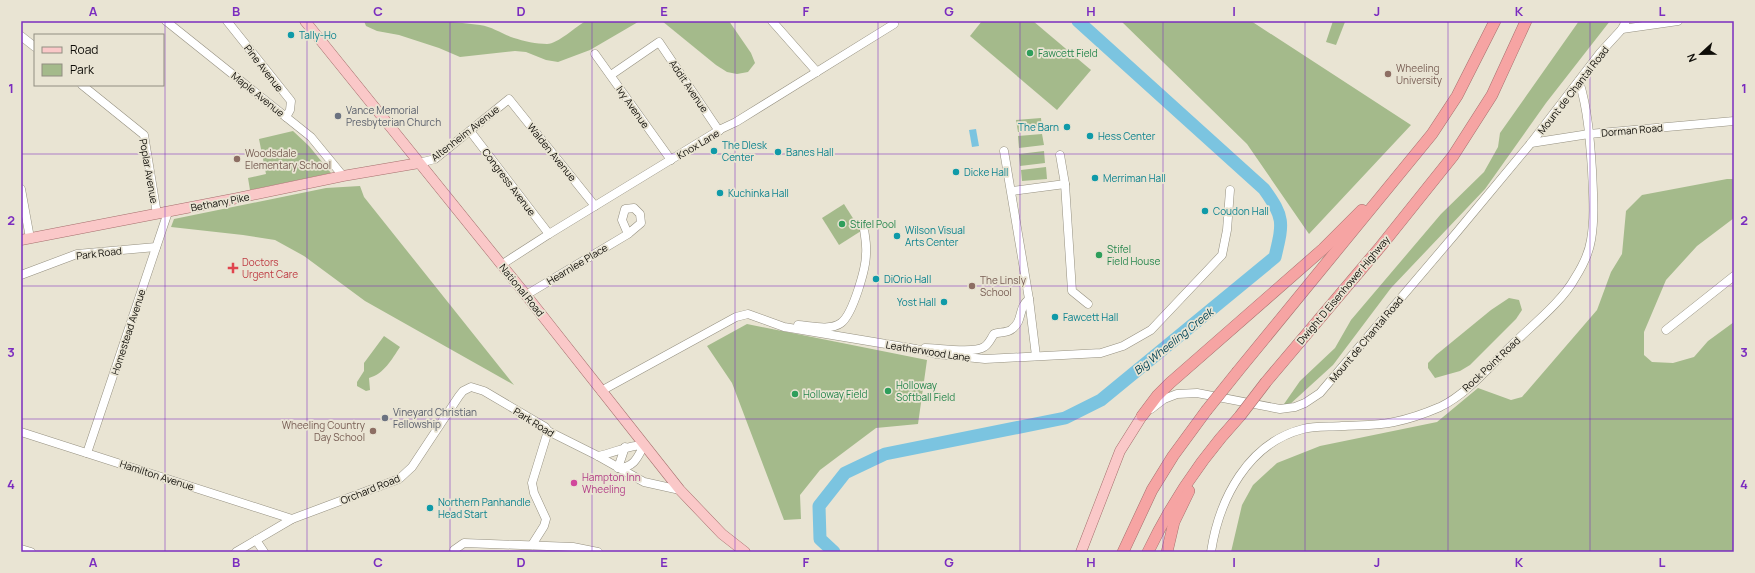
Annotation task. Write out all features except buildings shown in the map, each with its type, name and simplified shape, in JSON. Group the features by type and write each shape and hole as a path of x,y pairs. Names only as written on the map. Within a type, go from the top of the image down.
{"highway":[{"path":"1476,59 1487,21"},
{"path":"1123,552 1152,490 1173,456 1238,371 1432,134 1456,96 1495,21"},
{"name":"Dwight D Eisenhower Highway","path":"1148,552 1186,483 1210,450 1381,246 1453,156 1492,95 1526,21"},
{"path":"1142,416 1157,396 1170,383 1323,249 1405,168"},
{"path":"1167,552 1174,522 1188,493 1225,432"}],"main road":[{"name":"National Road","path":"305,21 502,264 680,490 722,534 745,552"},
{"name":"Bethany Pike","path":"26,239 168,212 342,176 419,163"},
{"name":"Mount de Chantal Road","path":"1080,552 1120,451 1142,416"}],"street":[{"name":"Maple Avenue","path":"166,21 311,137 342,176"},
{"name":"Pine Avenue","path":"227,21 290,101 290,110 286,117"},
{"path":"772,21 817,72"},
{"name":"Mount de Chantal Road","path":"1142,416 1164,399 1177,394 1197,393 1280,409 1300,405 1320,393 1531,143 1600,54 1622,29 1626,21"},
{"path":"1622,29 1678,21"},
{"name":"Knox Lane","path":"502,264 894,24"},
{"path":"21,36 34,46"},
{"name":"Addit Avenue","path":"611,75 659,42 720,130"},
{"name":"Ivy Avenue","path":"596,54 671,160"},
{"name":"Rock Point Road","path":"1211,552 1214,532 1224,502 1244,469 1252,459 1270,443 1304,429 1393,422 1441,406 1465,390 1562,296 1574,280 1585,259 1591,242 1594,209 1589,134 1583,95 1579,81"},
{"name":"Poplar Avenue","path":"83,86 144,135 157,214"},
{"name":"Altenheim Avenue","path":"419,163 429,162 435,159 509,98"},
{"name":"Walden Avenue","path":"509,98 595,206"},
{"name":"Dorman Road","path":"1531,143 1589,134 1734,121"},
{"name":"Congress Avenue","path":"470,130 549,234"},
{"path":"1004,151 1012,191 1029,299 1036,356"},
{"path":"1060,155 1065,184 1072,291 1088,304"},
{"path":"1012,191 1065,184"},
{"path":"21,189 26,239"},
{"name":"Leatherwood Lane","path":"601,391 736,317 748,314 784,327 916,349 936,354 985,360 1101,352 1123,346 1151,330 1222,255 1227,230 1230,190"},
{"name":"Homestead Avenue","path":"87,453 168,212"},
{"path":"772,323 828,327 841,323 849,314 865,264 866,252 864,229"},
{"name":"Hearnlee Place","path":"526,295 628,234"},
{"name":"Park Road","path":"21,275 78,254 156,247"},
{"path":"1666,330 1734,276"},
{"path":"916,349 970,350 981,348 988,343 994,334 1012,330 1019,320 1022,305 1029,299"},
{"name":"Park Road","path":"471,387 484,391 545,427 548,431 598,456 644,482 680,490"},
{"name":"Orchard Road","path":"236,552 292,519 399,479 412,467 459,396 463,391 471,387"},
{"path":"532,545 546,520 534,493 532,482 548,431"},
{"name":"Hamilton Avenue","path":"21,432 292,519"},
{"path":"598,456 613,453 626,447 644,445"},
{"path":"626,447 618,468 627,467 636,460 644,445"},
{"path":"256,540 264,552"},
{"path":"454,550 464,543 573,547 598,552"},
{"path":"21,549 31,552"}],"green space":[{"path":"364,21 465,23 485,26 522,40 547,44 562,38 586,21 653,21 638,22 590,50 558,62 546,60 526,52 515,51 460,57 439,48 399,35 377,31 366,26"},
{"path":"662,21 729,21 751,53 755,63 748,72 737,74 727,72 716,65"},
{"name":"Fawcett Field","path":"982,21 1033,21 1091,70 1057,110 970,36"},
{"path":"1121,21 1251,21 1411,125 1309,234 1247,144"},
{"path":"1333,21 1345,22 1336,45 1326,42"},
{"path":"1579,21 1610,21 1546,103 1485,189 1391,288 1333,365 1288,406 1284,404 1300,381 1335,348 1351,320 1441,214 1484,172 1498,147 1500,133"},
{"path":"1041,118 1042,129 1018,132 1016,120"},
{"path":"293,131 309,146 331,173 250,190 248,178 266,174 259,139"},
{"path":"1042,134 1044,145 1019,148 1018,136"},
{"path":"1044,151 1045,163 1020,166 1019,154"},
{"path":"1046,167 1047,179 1022,181 1021,170"},
{"path":"1734,179 1734,218 1697,246 1666,280 1644,332 1644,355 1652,362 1673,363 1694,357 1708,341 1734,322 1734,552 1231,552 1242,505 1253,485 1277,463 1320,446 1437,422 1478,388 1511,400 1522,397 1597,310 1611,272 1622,254 1626,211 1642,195"},
{"path":"360,186 364,197 514,385 365,301 304,256 275,240 171,227 174,219 326,188"},
{"name":"Stifel Pool","path":"844,204 861,231 839,245 822,218"},
{"path":"1509,298 1519,300 1522,310 1516,319 1470,365 1460,371 1435,378 1428,368 1428,363 1491,310"},
{"path":"747,324 927,360 918,424 876,428 820,470 800,495 801,519 784,520 732,383 707,346"},
{"path":"384,336 400,347 383,370 369,378 370,390 366,391 357,386 357,382 364,371 364,363"}],"water":[{"path":"976,129 979,146 972,147 969,130"}],"waterway":[{"name":"Big Wheeling Creek","path":"834,552 820,539 819,506 845,473 885,454 1065,418 1101,400 1275,257 1281,228 1279,214 1264,189 1078,21"}],"place":[{"name":"Tally-Ho","path":"291,35"},
{"name":"Fawcett Field","path":"1030,53"},
{"name":"Wheeling University","path":"1388,74"},
{"name":"Vance Memorial Presbyterian Church","path":"338,116"},
{"name":"The Barn","path":"1067,127"},
{"name":"Hess Center","path":"1090,136"},
{"name":"The Dlesk Center","path":"714,151"},
{"name":"Banes Hall","path":"778,152"},
{"name":"Woodsdale Elementary School","path":"237,159"},
{"name":"Dicke Hall","path":"956,172"},
{"name":"Merriman Hall","path":"1095,178"},
{"name":"Kuchinka Hall","path":"720,193"},
{"name":"Coudon Hall","path":"1205,211"},
{"name":"Stifel Pool","path":"842,224"},
{"name":"Wilson Visual Arts Center","path":"897,236"},
{"name":"Stifel Field House","path":"1099,255"},
{"name":"Doctors Urgent Care","path":"233,268"},
{"name":"DiOrio Hall","path":"876,279"},
{"name":"The Linsly School","path":"972,286"},
{"name":"Yost Hall","path":"944,302"},
{"name":"Fawcett Hall","path":"1055,317"},
{"name":"Holloway Softball Field","path":"888,391"},
{"name":"Holloway Field","path":"795,394"},
{"name":"Vineyard Christian Fellowship","path":"385,418"},
{"name":"Wheeling Country Day School","path":"373,431"},
{"name":"Hampton Inn Wheeling","path":"574,483"},
{"name":"Northern Panhandle Head Start","path":"430,508"}]}
